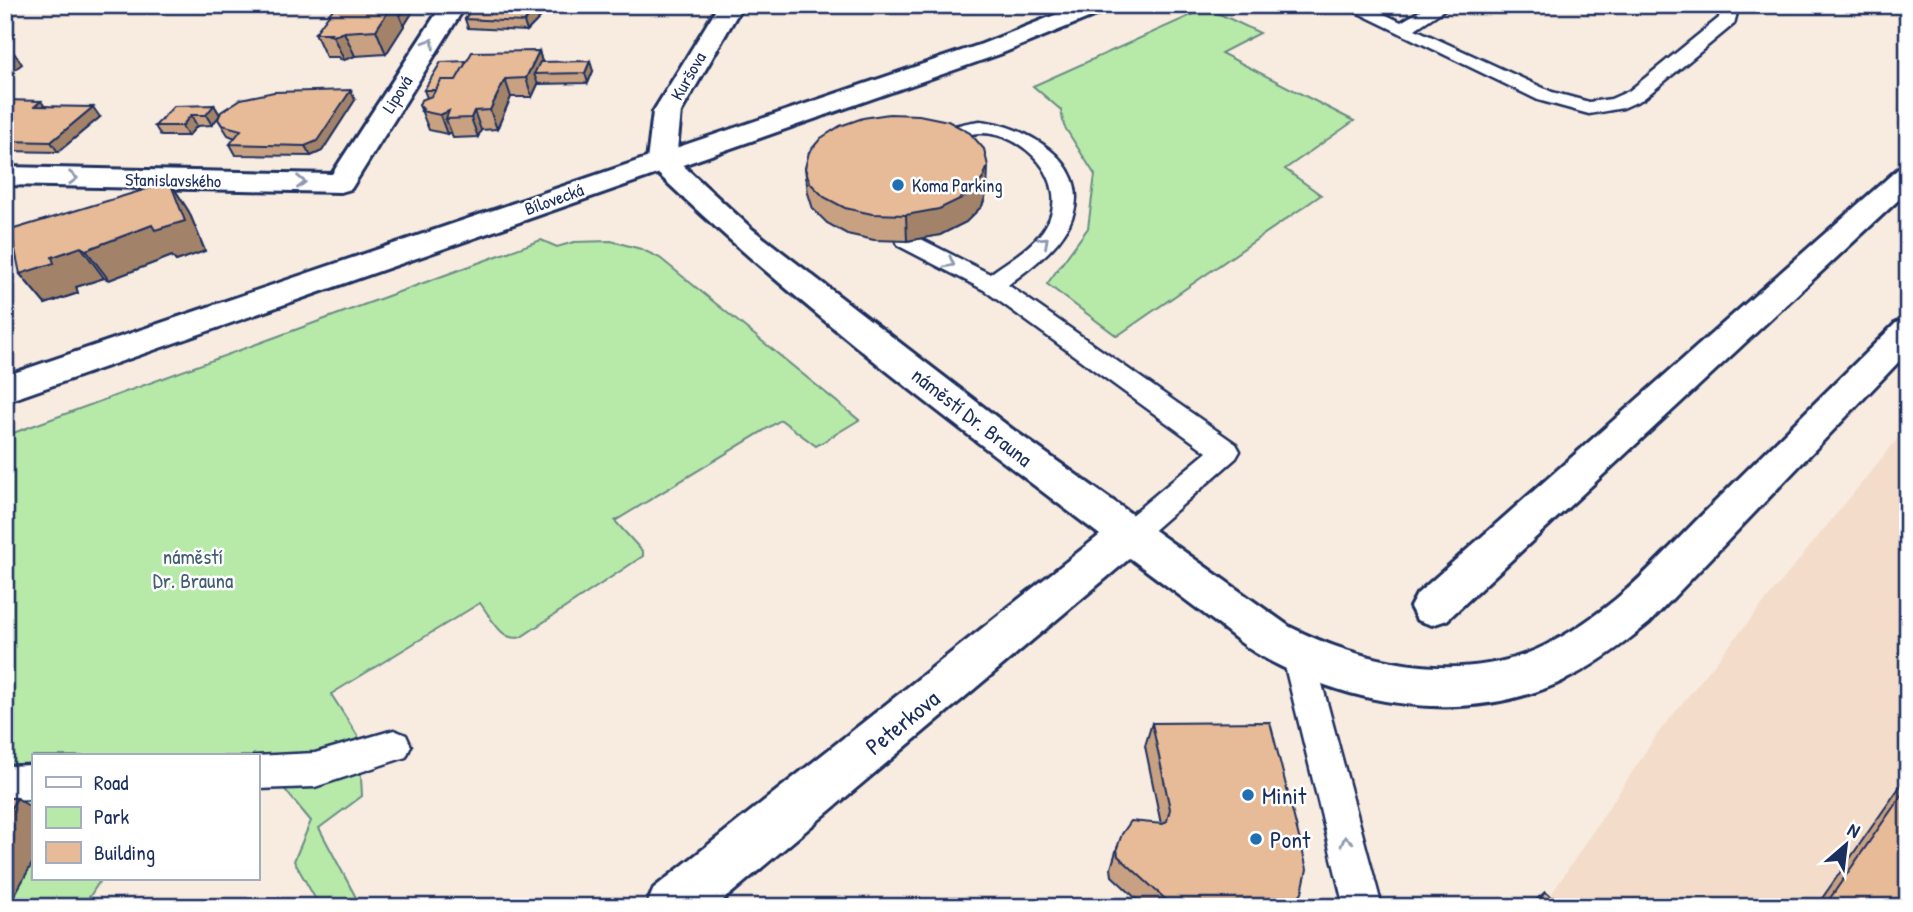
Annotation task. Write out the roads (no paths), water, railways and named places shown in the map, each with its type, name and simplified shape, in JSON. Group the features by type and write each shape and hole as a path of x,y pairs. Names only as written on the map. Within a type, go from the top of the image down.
{"street":[{"name":"Lipová","path":"341,183 454,5"},
{"name":"Kuršova","path":"661,161 667,112 730,6 720,5"},
{"name":"Bílovecká","path":"5,389 991,49 1100,5"},
{"name":"náměstí Dr. Brauna","path":"661,161 741,236 999,439 1252,626 1298,654 1350,673 1390,682 1455,687 1499,681 1537,671 1609,630 1634,610 1908,331"},
{"path":"1432,607 1908,175"},
{"name":"Stanislavského","path":"5,176 341,183"},
{"name":"Peterkova","path":"673,907 1037,612 1129,534"}],"lane":[{"path":"1350,5 1545,96 1588,108 1616,104 1636,95 1728,20 1730,5"},
{"path":"1404,28 1443,5"},
{"path":"934,143 957,132 982,127 1012,133 1038,148 1063,180 1063,211 1052,236 992,285"},
{"path":"908,241 992,285 1226,451 1129,534"},
{"path":"1298,654 1363,907"},
{"path":"259,772 315,770 394,746"},
{"path":"5,783 32,782"}],"place":[{"name":"Koma Parking","path":"898,185"},
{"name":"Minit","path":"1248,795"},
{"name":"Pont","path":"1256,839"}]}
